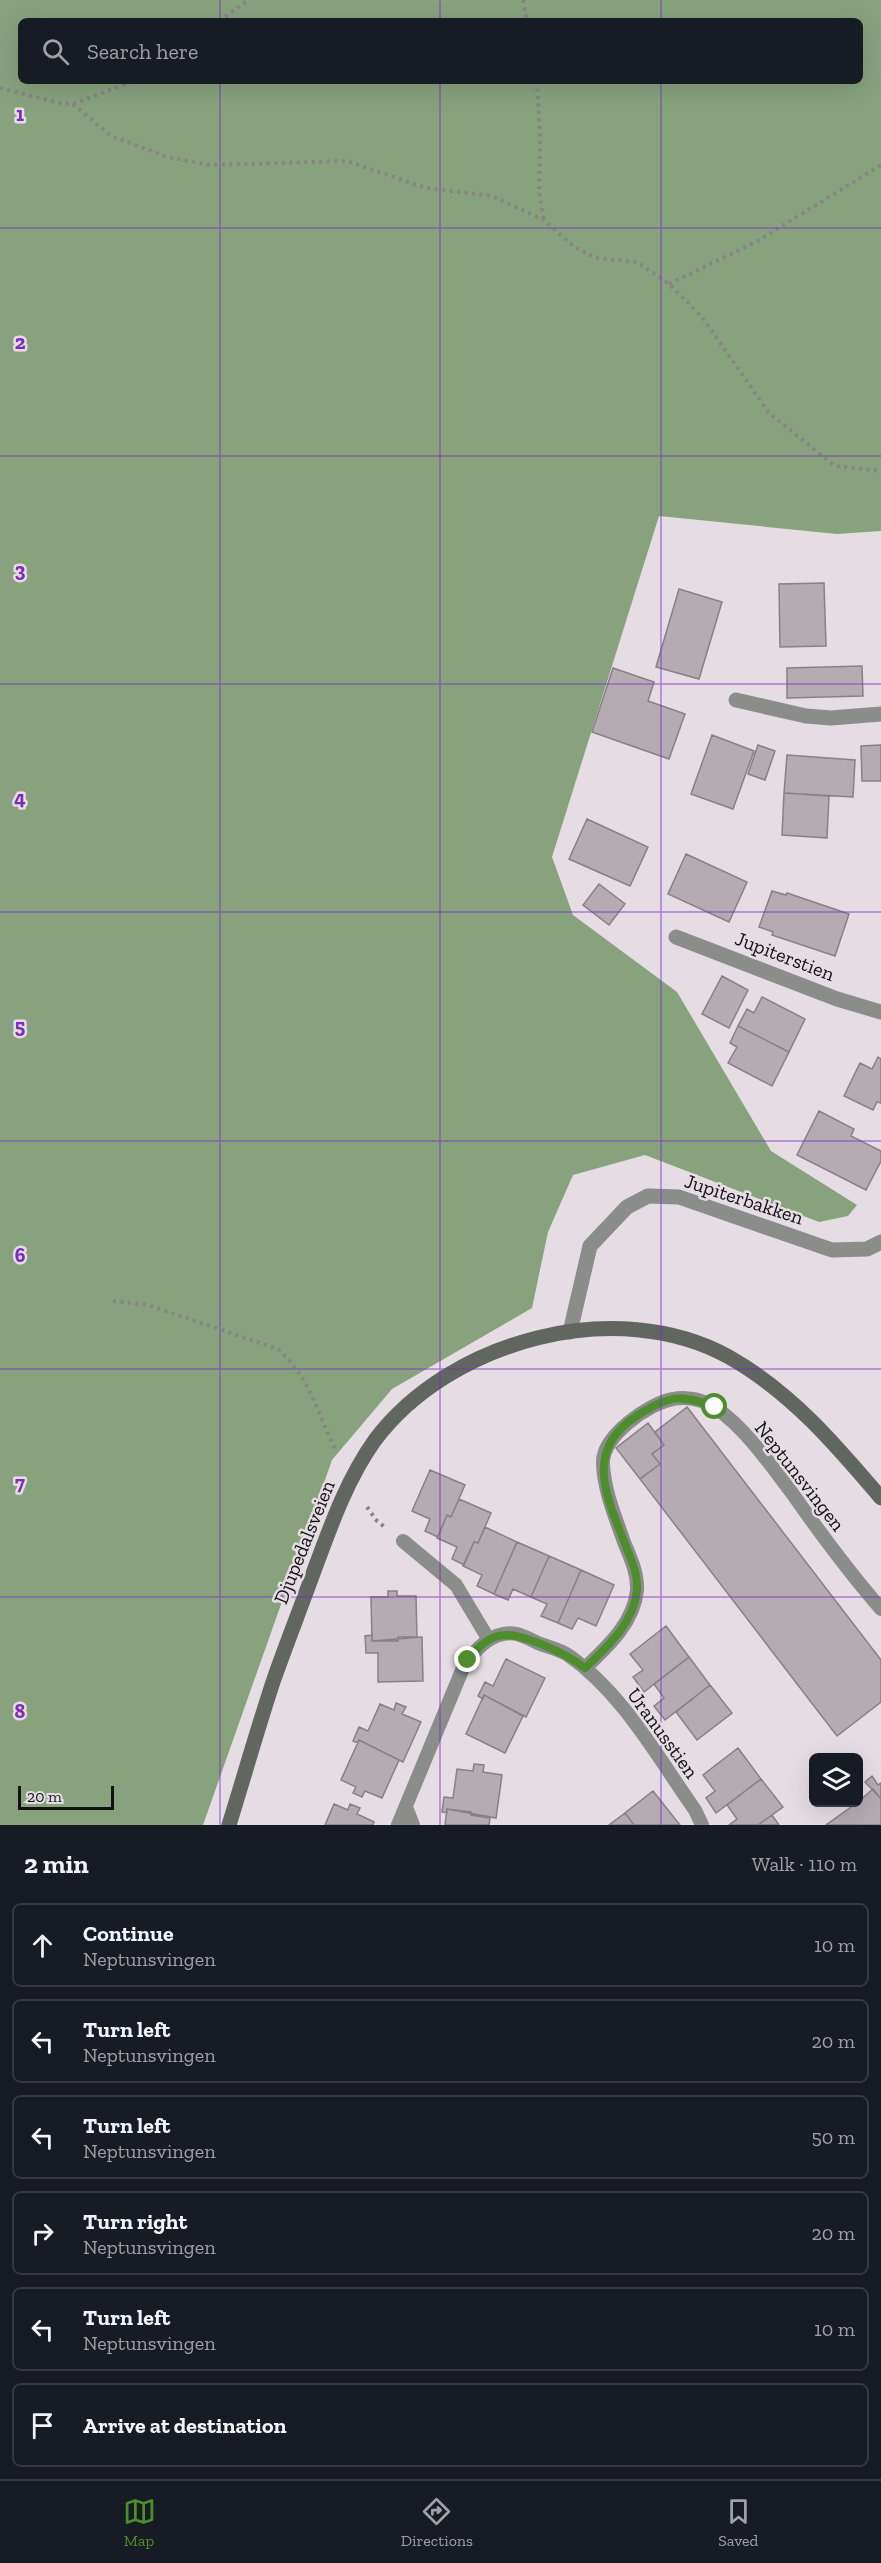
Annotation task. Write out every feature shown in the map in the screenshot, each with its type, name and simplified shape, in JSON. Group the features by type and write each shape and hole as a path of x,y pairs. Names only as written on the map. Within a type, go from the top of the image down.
{"street":[{"path":"736,700 806,716 831,718 881,714"},
{"name":"Jupiterstien","path":"676,937 837,999 881,1012"},
{"name":"Jupiterbakken","path":"570,1332 590,1246 627,1207 648,1196 679,1197 832,1250 867,1249 881,1242"},
{"name":"Djupedalsveien","path":"229,1825 274,1680 339,1504 375,1441 410,1404 445,1376 481,1357 516,1342 570,1332 655,1332 677,1336 728,1356 799,1407 844,1454 881,1498"}],"lane":[{"name":"Neptunsvingen","path":"585,1668 623,1627 637,1590 635,1570 605,1482 603,1460 609,1443 629,1421 655,1405 671,1399 689,1397 715,1407 757,1447 852,1576 881,1609"},
{"path":"403,1541 456,1585 489,1640"},
{"path":"398,1825 463,1668 476,1649 489,1640 505,1634 517,1634 566,1653 585,1668"},
{"name":"Uranusstien","path":"585,1668 634,1724 695,1810 702,1825"},
{"path":"406,1807 413,1825"}],"path":[{"path":"223,18 248,0"},
{"path":"523,0 526,18"},
{"path":"0,88 60,103 73,104 126,84"},
{"path":"537,84 540,138 539,192 544,220"},
{"path":"73,104 111,136 168,157 210,165 347,160 426,188 492,196 544,220 573,246 596,258 637,262 669,284 702,317 770,414 835,466 881,471"},
{"path":"669,284 756,242 881,165"},
{"path":"113,1301 148,1305 278,1349 294,1363 305,1379 334,1449"}],"green space":[{"path":"0,0 881,0 881,531 837,534 659,516 552,857 573,915 677,992 771,1151 857,1205 848,1216 819,1222 645,1155 573,1175 548,1232 532,1308 392,1389 332,1460 203,1825 0,1825"}],"building":[{"path":"824,583 826,646 780,647 779,584"},
{"path":"679,589 722,602 699,679 656,667"},
{"path":"862,666 863,696 787,698 787,668"},
{"path":"613,668 654,682 648,701 685,714 669,759 592,732"},
{"path":"712,735 754,751 733,809 691,794"},
{"path":"758,745 775,751 765,780 748,774"},
{"path":"881,745 881,781 862,781 861,746"},
{"path":"787,755 855,760 853,797 784,793"},
{"path":"784,793 829,796 827,838 782,835"},
{"path":"587,819 648,847 630,886 569,859"},
{"path":"686,854 747,882 729,922 668,894"},
{"path":"599,884 625,904 609,925 583,905"},
{"path":"772,891 786,895 787,893 849,914 835,956 772,935 773,932 759,927"},
{"path":"722,976 748,990 729,1028 702,1014"},
{"path":"762,997 805,1019 789,1052 738,1026 747,1009 754,1013"},
{"path":"738,1026 789,1052 772,1086 728,1063 737,1047 730,1043"},
{"path":"878,1057 881,1059 881,1103 877,1102 873,1110 844,1096 860,1063 872,1069"},
{"path":"819,1111 854,1129 851,1136 881,1151 881,1161 866,1190 797,1155"},
{"path":"687,1407 881,1660 881,1702 837,1736 640,1479 660,1464 652,1454 664,1445 655,1432"},
{"path":"648,1423 664,1445 652,1454 660,1464 640,1479 616,1448"},
{"path":"430,1470 465,1485 451,1517 447,1515 438,1537 425,1531 430,1519 412,1511"},
{"path":"459,1499 491,1513 478,1543 474,1542 464,1565 452,1559 457,1547 437,1538 447,1515 451,1517"},
{"path":"485,1527 517,1542 494,1594 477,1586 482,1575 463,1566 474,1542 478,1543"},
{"path":"517,1542 549,1556 531,1597 513,1589 508,1600 494,1594"},
{"path":"549,1556 581,1570 558,1623 541,1616 547,1604 531,1597"},
{"path":"581,1570 614,1585 596,1626 578,1618 572,1629 558,1623"},
{"path":"388,1591 397,1591 397,1596 416,1596 417,1637 398,1637 398,1641 372,1641 371,1597 388,1597"},
{"path":"666,1626 689,1657 644,1692 633,1677 643,1670 630,1654"},
{"path":"372,1635 372,1641 422,1637 423,1681 378,1682 378,1653 366,1653 365,1636"},
{"path":"689,1657 710,1685 665,1720 654,1706 664,1698 654,1684"},
{"path":"506,1659 545,1678 526,1717 484,1695 483,1699 478,1696 485,1682 493,1686"},
{"path":"710,1685 732,1713 697,1740 676,1712"},
{"path":"484,1695 523,1716 505,1753 466,1734"},
{"path":"396,1703 406,1707 402,1714 421,1722 403,1762 359,1740 358,1743 353,1741 359,1727 368,1731 380,1704 394,1710"},
{"path":"359,1740 399,1760 382,1798 365,1791 362,1797 353,1793 356,1787 341,1780"},
{"path":"738,1748 761,1779 716,1813 706,1798 715,1791 703,1775"},
{"path":"474,1764 484,1765 483,1772 502,1775 496,1818 447,1809 447,1813 442,1812 444,1797 453,1798 457,1769 473,1771"},
{"path":"872,1776 878,1785 881,1783 881,1799 865,1782"},
{"path":"761,1779 783,1807 758,1825 729,1825 737,1819 727,1805"},
{"path":"873,1789 881,1799 881,1825 826,1825 851,1807 863,1807 863,1798"},
{"path":"653,1791 680,1825 634,1825 625,1813"},
{"path":"334,1804 348,1810 350,1804 360,1808 357,1814 374,1822 373,1825 325,1825"},
{"path":"447,1809 471,1812 471,1815 490,1818 489,1825 445,1825"},
{"path":"625,1813 634,1825 609,1825"},
{"path":"772,1815 779,1825 758,1825"}],"route":[{"path":"468,1660 476,1649 489,1640 505,1634 517,1634 566,1653 585,1668 610,1643 623,1627 637,1590 635,1570 605,1482 603,1460 609,1443 629,1421 655,1405 671,1399 689,1397 715,1407"}]}
